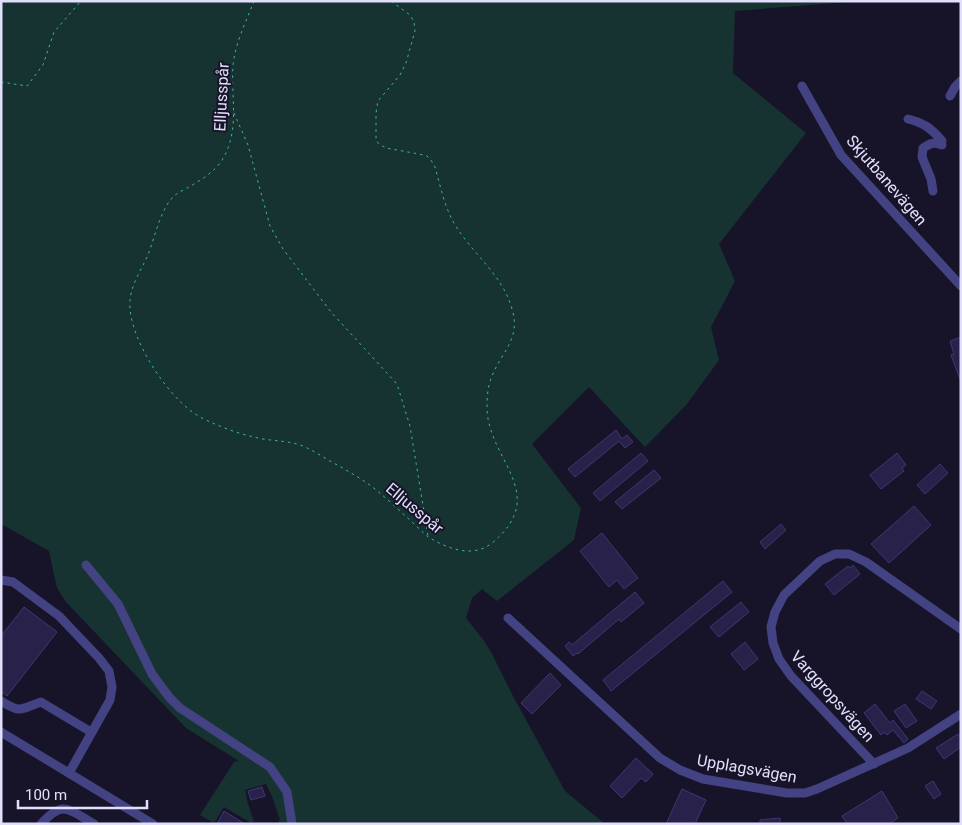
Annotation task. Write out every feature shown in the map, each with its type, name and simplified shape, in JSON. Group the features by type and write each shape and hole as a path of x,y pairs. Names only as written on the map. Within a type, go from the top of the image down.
{"street":[{"path":"950,96 961,81"},
{"name":"Skjutbanevägen","path":"802,86 841,155 961,286"},
{"path":"908,119 929,127 942,143 930,143 923,148 922,158 931,179 933,191"},
{"name":"Varggropsvägen","path":"874,764 791,676 779,659 773,643 771,627 775,612 784,594 820,562 835,554 849,554 866,562 961,629"},
{"path":"86,565 118,604 152,674 169,697 180,708 270,767 287,792 292,824"},
{"path":"1,580 13,582 59,616 109,671 112,687 110,700 69,773"},
{"name":"Upplagsvägen","path":"508,618 660,758 680,770 703,779 787,793 804,793 908,748 961,714"},
{"path":"1,701 13,709 24,710 41,702 91,732"},
{"path":"1,732 153,824"},
{"path":"42,824 51,813 58,809 67,808 94,824"}],"path":[{"path":"1,82 27,86 43,65 54,32 81,1"},
{"path":"249,1 254,2"},
{"name":"Elljusspår","path":"254,2 234,56 232,138 223,159 217,167 206,177 173,197 162,215 149,253 133,286 130,299 132,324 137,338 145,354 168,388 182,404 200,417 219,427 262,438 289,442 320,455 375,489 428,537 451,548 467,552 479,551 491,544 502,533 517,509 515,482 492,431 487,407 492,376 513,336 515,327 514,315 502,285 456,227 449,213 435,167 431,160 427,156 386,148 376,140 378,102 400,75 406,63 415,31 414,22 410,15 391,1"},
{"path":"234,112 248,145 270,226 283,249 331,312 397,384 410,426 428,537"}],"green space":[{"path":"1,1 861,1 735,11 733,73 806,133 719,244 735,281 711,327 719,360 687,404 645,447 589,387 532,444 581,508 574,540 497,601 482,589 472,598 466,618 492,654 565,791 605,824 276,824 280,820 266,784 245,790 254,821 251,823 224,807 214,823 200,815 234,762 239,761 186,728 66,602 57,588 49,551 1,524"}],"building":[{"path":"961,337 961,382 951,355 954,354 950,341"},
{"path":"616,430 622,439 627,435 633,442 625,448 619,441 575,477 568,469"},
{"path":"641,453 648,461 600,501 593,493"},
{"path":"897,453 906,465 902,468 904,471 881,489 870,475"},
{"path":"940,464 948,473 925,494 917,485"},
{"path":"654,470 661,478 622,509 615,502"},
{"path":"914,506 931,525 889,563 871,544"},
{"path":"781,524 786,530 765,549 760,542"},
{"path":"602,533 638,578 624,589 617,580 609,587 580,551"},
{"path":"853,565 860,574 834,595 825,584 848,566 850,568"},
{"path":"723,581 732,592 611,691 603,680"},
{"path":"635,592 644,603 621,622 619,619 578,654 573,656 565,646 569,642 572,645"},
{"path":"741,602 749,612 719,637 710,627"},
{"path":"24,607 57,632 7,696 1,691 1,636"},
{"path":"745,642 758,659 744,670 731,654"},
{"path":"550,673 561,685 532,714 521,703"},
{"path":"922,691 937,701 931,709 916,699"},
{"path":"875,704 890,723 893,720 908,739 904,743 893,730 887,735 885,732 881,735 864,713"},
{"path":"905,704 917,721 906,728 894,711"},
{"path":"958,734 961,738 961,747 944,759 936,748"},
{"path":"636,758 653,774 646,782 641,778 622,798 610,786"},
{"path":"933,781 941,794 934,799 925,786"},
{"path":"262,787 265,796 251,800 248,791"},
{"path":"682,789 706,800 695,824 666,824"},
{"path":"882,791 898,818 889,824 847,824 842,816"},
{"path":"224,811 245,824 217,824"},
{"path":"780,818 780,824 760,824 760,820"}]}
